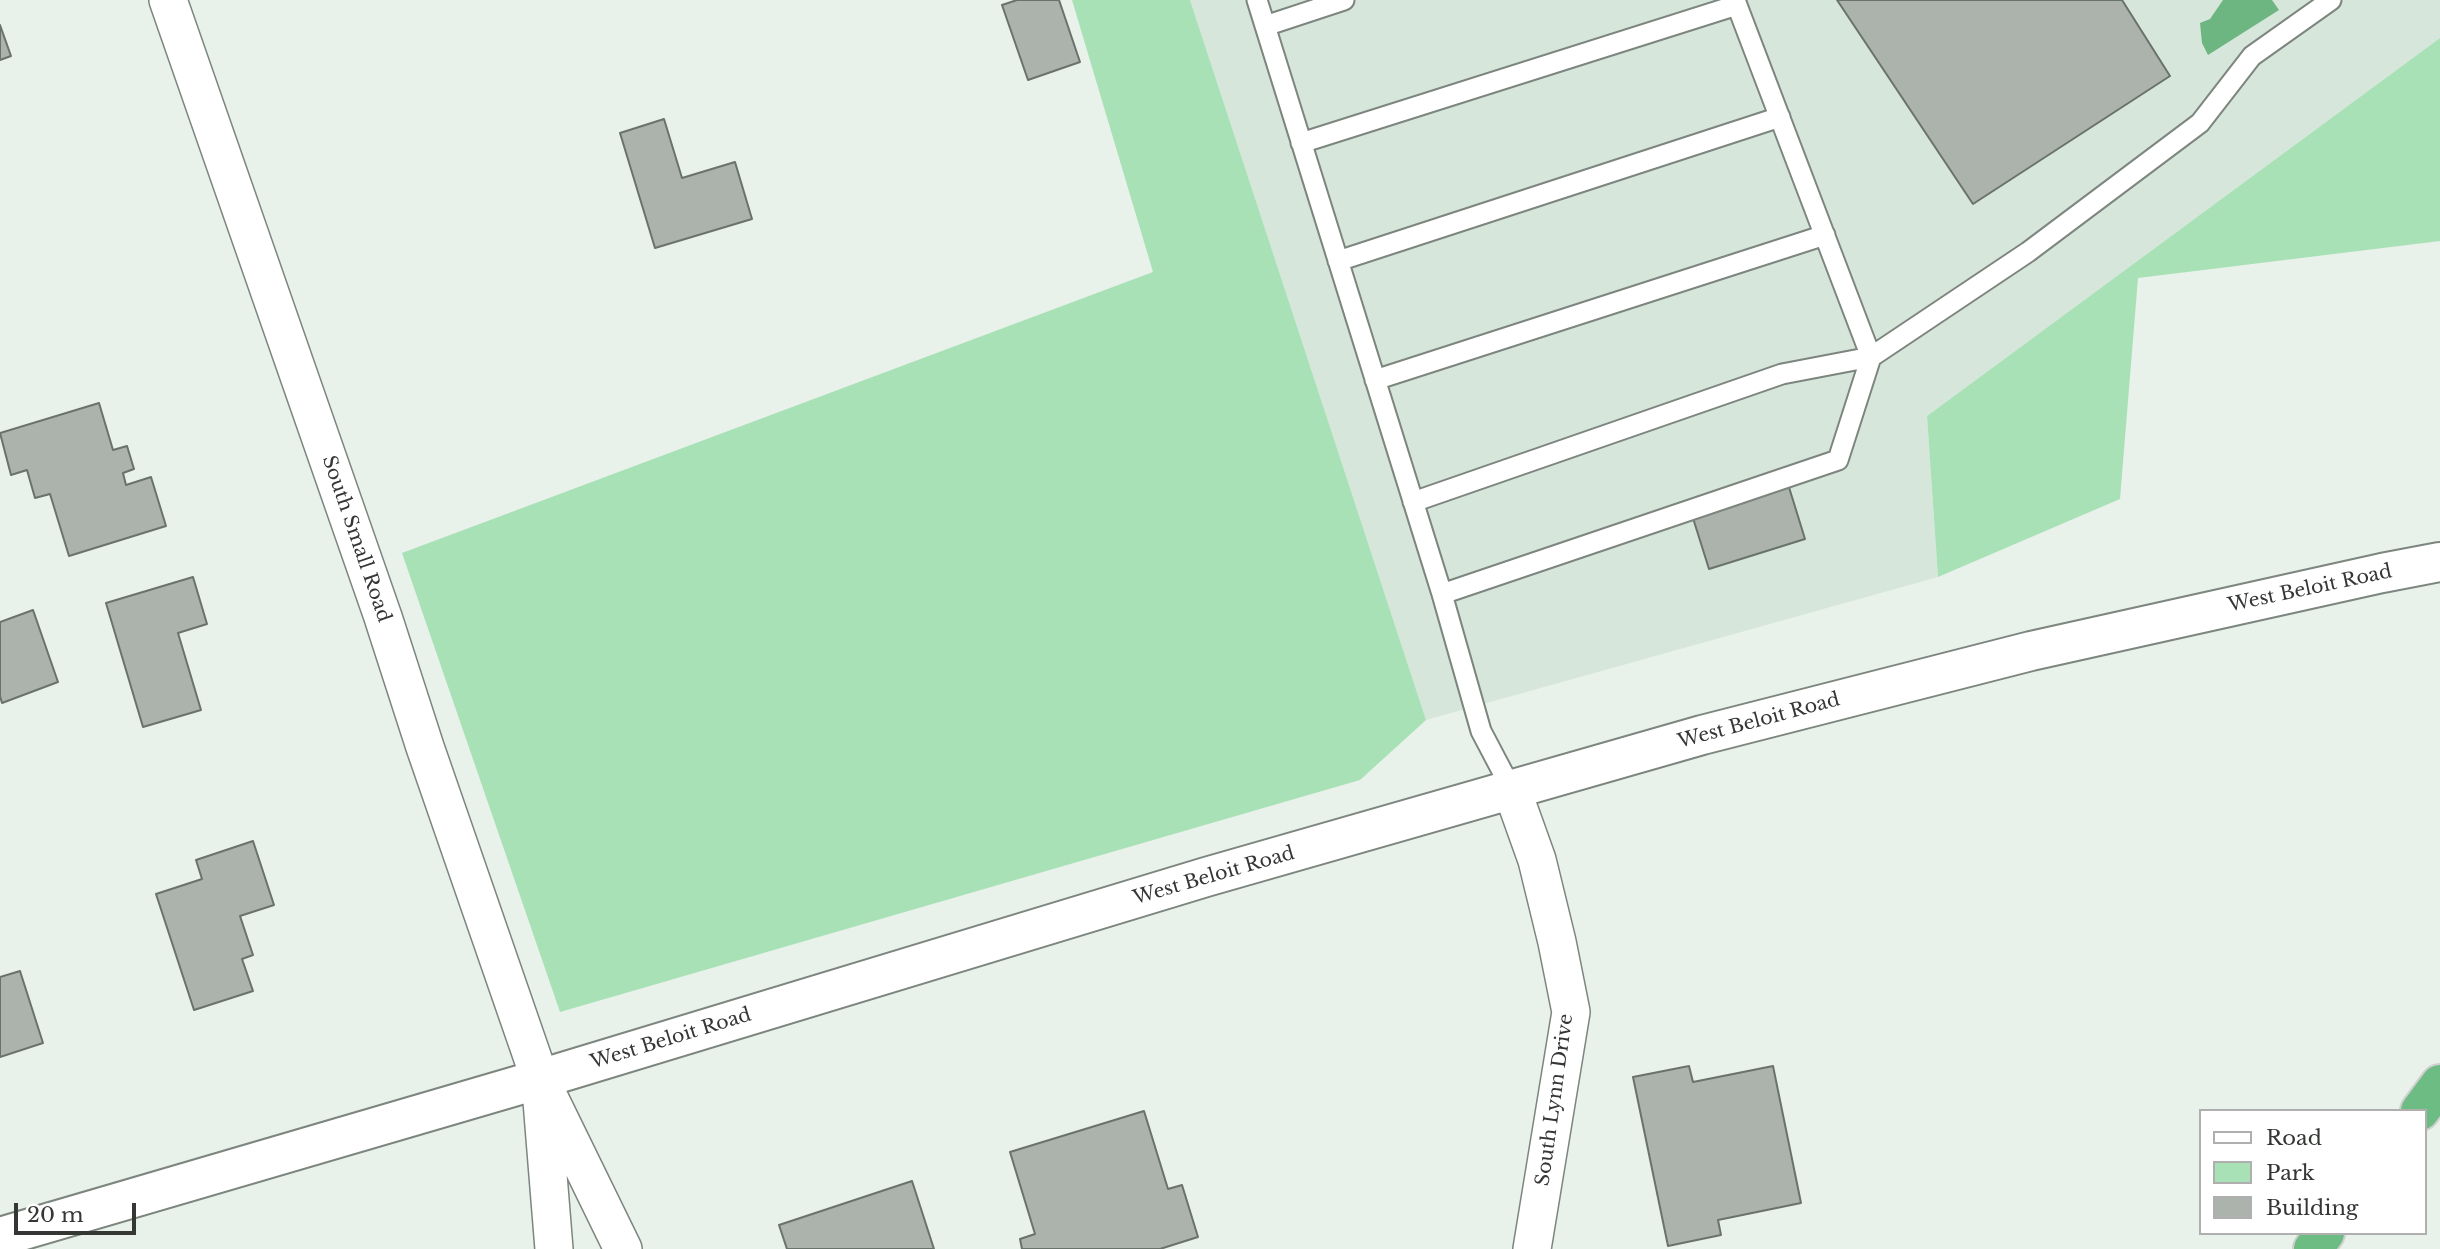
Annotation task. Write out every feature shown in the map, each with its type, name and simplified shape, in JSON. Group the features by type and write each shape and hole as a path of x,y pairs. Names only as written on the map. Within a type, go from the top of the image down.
{"highway":[{"path":"2421,1109 2440,1084"}],"main road":[{"name":"West Beloit Road","path":"0,1237 540,1079 1206,877 1702,735 2031,651 2440,562"}],"street":[{"name":"South Small Road","path":"168,0 383,617 540,1079"},
{"name":"South Lynn Drive","path":"1512,790 1537,860 1571,1012 1532,1249"},
{"path":"540,1079 554,1249"},
{"path":"540,1079 623,1249"}],"lane":[{"path":"1257,0 1442,594 1481,731 1512,790"},
{"path":"1265,26 1344,0"},
{"path":"1413,502 1783,374 1871,357 2028,252 2200,123 2252,56 2331,0"},
{"path":"1301,143 1736,2 1871,357 1838,460 1442,594"},
{"path":"1338,261 1780,117"},
{"path":"1375,380 1825,236"}],"shaded area":[{"path":"1190,0 2440,0 2440,38 1927,416 1938,577 1426,720"},
{"path":"2223,0 2272,0 2279,10 2208,55 2202,43 2200,23 2210,19"}],"green space":[{"path":"1072,0 1190,0 1426,720 1360,780 560,1012 402,553 1153,272"},
{"path":"2440,38 2440,241 2138,278 2120,499 1938,577 1927,416"}],"building":[{"path":"1017,0 1059,0 1080,62 1028,80 1002,5"},
{"path":"1837,0 2122,0 2170,76 1973,204"},
{"path":"0,25 11,56 0,60"},
{"path":"664,119 682,178 735,162 752,219 655,248 620,133"},
{"path":"99,403 113,450 127,446 134,469 123,473 126,485 151,477 166,526 69,556 50,494 35,498 27,470 11,475 0,433"},
{"path":"1788,484 1805,539 1709,569 1692,515"},
{"path":"193,577 207,624 178,633 201,710 143,727 106,603"},
{"path":"33,610 58,682 2,703 0,622"},
{"path":"253,841 274,905 240,916 253,955 242,959 253,991 194,1010 156,894 202,879 196,860"},
{"path":"20,971 43,1043 0,1057 0,977"},
{"path":"1689,1066 1693,1082 1773,1066 1801,1203 1718,1220 1721,1235 1668,1246 1633,1077"},
{"path":"1144,1111 1168,1189 1182,1185 1198,1237 1160,1249 1022,1249 1020,1239 1035,1234 1010,1152"},
{"path":"912,1181 934,1249 787,1249 779,1225"}]}
